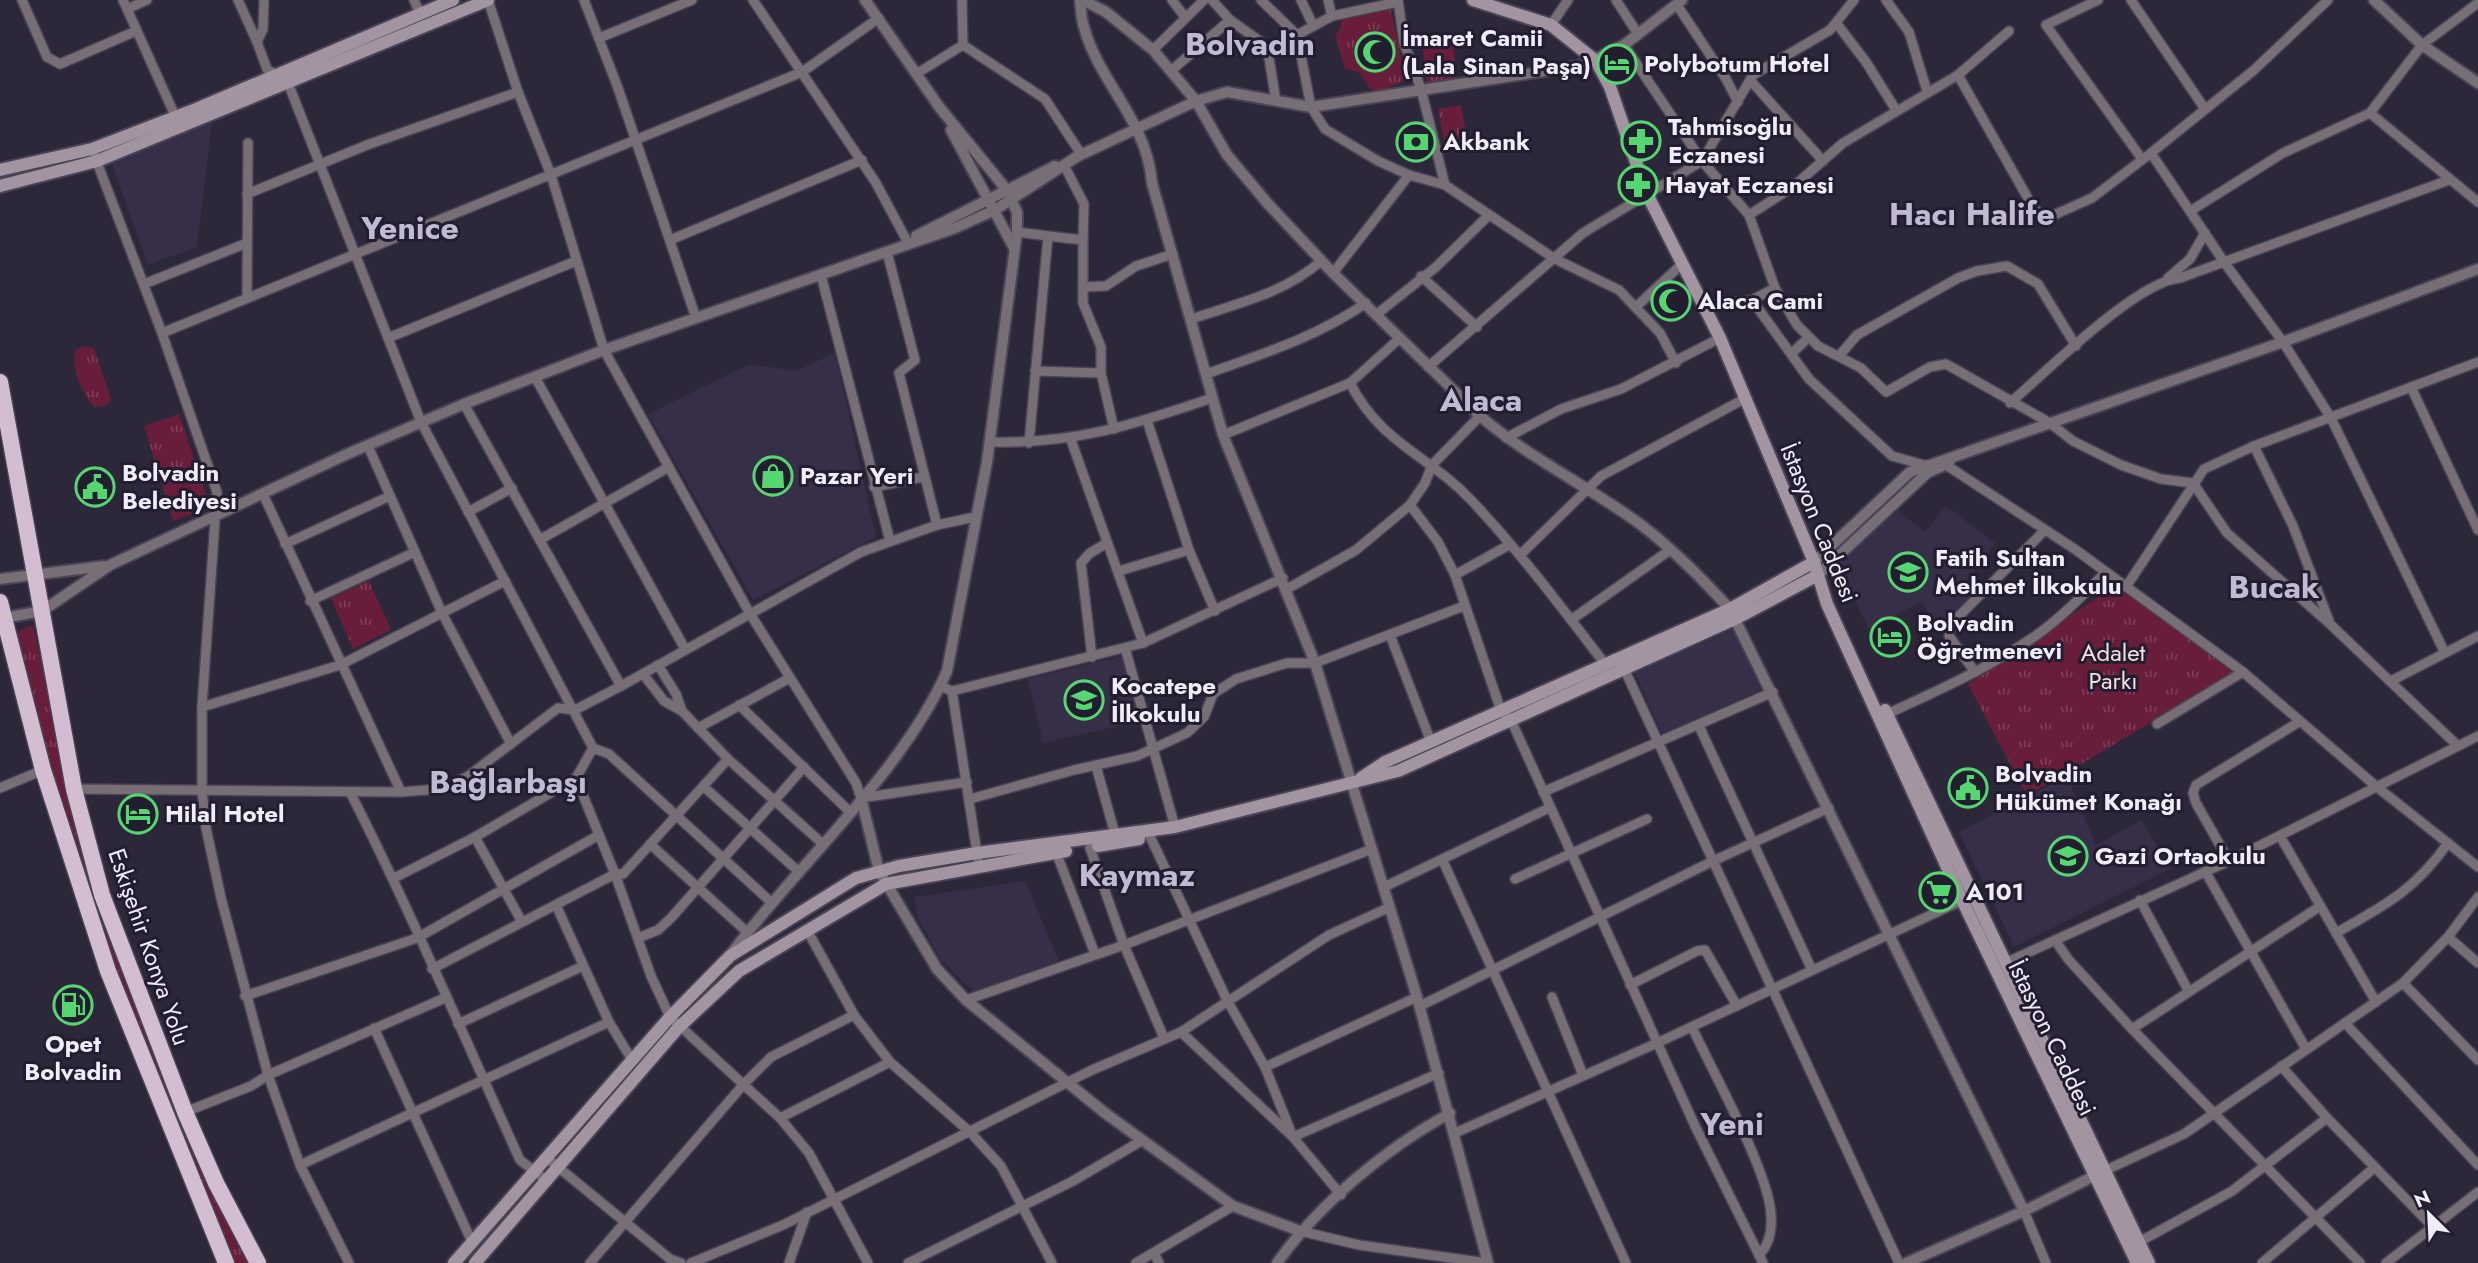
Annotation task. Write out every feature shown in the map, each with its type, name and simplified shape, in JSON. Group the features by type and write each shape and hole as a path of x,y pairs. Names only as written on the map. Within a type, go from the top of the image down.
{"highway":[{"name":"Eskişehir Konya Yolu","path":"0,382 74,789 102,895 185,1112 216,1183 258,1263"},
{"name":"Eskişehir Konya Yolu","path":"0,602 43,770 108,971 226,1263"}],"main road":[{"path":"178,122 275,76 453,0"},
{"path":"0,186 94,155 288,83 488,0"},
{"path":"1473,0 1551,25 1596,61"},
{"name":"İstasyon Caddesi","path":"1596,61 1610,87 1647,194 1720,338 1816,569 1827,604 2100,1174 2137,1263"},
{"path":"0,170 94,155"},
{"path":"454,1263 670,1017 730,956 856,878 879,871 1090,848 1352,785 1398,771 1734,613 1816,569 1887,714 1967,898 2005,963 2100,1174 2149,1263"},
{"path":"1352,785 1385,762 1605,664 1622,664"},
{"path":"475,1263 678,1028 738,971 886,884 977,860 1115,834 1148,833"}],"street":[{"path":"22,0 47,57 53,63 60,64 136,31"},
{"path":"147,0 125,5 178,122"},
{"path":"238,0 267,69 288,83 421,422 593,748 609,754 772,903"},
{"path":"257,42 263,29 264,0"},
{"path":"414,0 420,13"},
{"path":"488,0 518,92 551,174 604,350 749,612 788,679 856,783 879,871 937,969 966,1000 1143,1140 1233,1206 1300,1231 1359,1245 1425,1259 1487,1263 1419,1001 1315,663 1285,583 1223,435 1152,183 1151,169 1136,127 1084,29 1081,0"},
{"path":"584,0 600,38 696,318"},
{"path":"600,38 692,0"},
{"path":"753,0 862,160 907,241"},
{"path":"730,956 747,932 897,753 940,686 947,671 990,442 1017,232 1017,212 1006,189 940,108 864,0"},
{"path":"962,0 963,45"},
{"path":"1081,0 1106,12 1153,50 1196,101 1227,155 1321,261 1480,416 1506,438 1639,524 1670,550 1734,613 2024,1211 2046,1263"},
{"path":"1172,0 1185,17"},
{"path":"1153,50 1204,0"},
{"path":"1212,0 1230,20 1261,42 1268,52 1276,101"},
{"path":"1261,0 1297,35 1311,107 1325,129 1378,161 1409,175 1445,186 1555,259 1619,290 1660,333 1676,363"},
{"path":"1301,0 1313,24"},
{"path":"1328,0 1332,16"},
{"path":"1551,25 1568,0"},
{"path":"1616,0 1638,34"},
{"path":"1428,367 1583,233 1702,161 1753,75 1837,24 1854,0"},
{"path":"1886,0 1909,32 1927,91"},
{"path":"2098,0 2046,25 2142,159"},
{"path":"2131,0 2205,109"},
{"path":"1958,75 2034,209 2047,218 2092,198 2151,153 2255,70 2328,0"},
{"path":"2374,0 2422,44 2478,83"},
{"path":"1297,35 1332,16 1398,1 1404,43 1421,89 1445,186"},
{"path":"887,252 1006,189 1196,101 1227,92 1311,107 1596,61 1624,45 1679,3 1738,102"},
{"path":"2192,210 2283,153 2370,113 2422,44 2478,4"},
{"path":"162,333 355,252 802,72 879,18"},
{"path":"1172,70 1230,20"},
{"path":"1837,24 1866,62 1896,110"},
{"path":"1749,215 1794,186 1843,143 1958,75 2009,31"},
{"path":"916,74 963,45"},
{"path":"963,45 1045,99 1081,154"},
{"path":"1624,45 1702,161 1749,215 1776,288 1808,338 1861,368 1886,392 1930,367 1946,364 2010,403 2050,423 2073,441 2121,465 2161,480 2193,482"},
{"path":"1750,80 1823,161"},
{"path":"247,194 320,164 518,92"},
{"path":"940,108 1014,248"},
{"path":"2370,113 2448,180 2478,201"},
{"path":"247,298 248,143"},
{"path":"2151,153 2192,210 2224,262 2283,342 2332,418 2444,652"},
{"path":"2,617 42,611 110,565 464,404 604,350 887,252 995,210 1065,167 1081,154"},
{"path":"94,155 162,333 217,492 202,707 202,790 218,887 268,1075 300,1165 349,1263"},
{"path":"670,240 862,160"},
{"path":"1065,167 1084,204 1083,303 1101,347 1101,373 1114,429"},
{"path":"1333,273 1409,175"},
{"path":"2167,279 2180,278 2448,180"},
{"path":"1377,314 1421,276 1436,267 1489,215"},
{"path":"1017,232 1083,240"},
{"path":"2010,403 2119,310 2167,279 2190,259 2206,233"},
{"path":"1029,443 1048,236"},
{"path":"144,284 247,243"},
{"path":"887,252 915,360 899,373 937,525"},
{"path":"1084,287 1106,286 1136,266 1173,254"},
{"path":"388,338 576,261"},
{"path":"1191,319 1280,288 1304,276 1321,261"},
{"path":"1637,306 1683,263"},
{"path":"1839,356 1857,335 1958,278 1977,271 2007,266 2038,284 2076,346"},
{"path":"1816,569 1910,472 1924,465 2283,342 2478,269"},
{"path":"821,275 890,541"},
{"path":"1421,276 1477,327"},
{"path":"1706,307 1752,300 1776,288"},
{"path":"1752,300 1809,379 1892,456 1924,465 1946,465 2106,572 2243,672 2377,787 2478,867"},
{"path":"1206,374 1302,340 1335,324 1366,303"},
{"path":"1223,435 1349,383 1400,338"},
{"path":"1506,438 1561,409 1621,389 1720,338"},
{"path":"1791,354 1808,338"},
{"path":"2126,587 2204,469 2254,446 2478,362"},
{"path":"1035,371 1101,373"},
{"path":"534,377 685,649"},
{"path":"1349,383 1368,413 1391,438 1432,465 1471,500 1520,555 1605,664"},
{"path":"2411,387 2478,530"},
{"path":"990,442 1071,440 1147,420 1212,397"},
{"path":"1520,555 1584,489 1622,463 1745,398"},
{"path":"464,404 621,687"},
{"path":"940,686 952,691 1143,643 1356,550 1410,505 1432,465 1480,416"},
{"path":"1147,420 1189,550 1214,611"},
{"path":"1071,440 1143,643"},
{"path":"368,446 442,613 511,744"},
{"path":"2254,446 2293,526 2318,586 2330,624"},
{"path":"1816,569 1927,473 1980,448"},
{"path":"541,539 669,467"},
{"path":"874,486 923,477"},
{"path":"2193,482 2227,533 2330,624 2458,746"},
{"path":"468,512 512,488"},
{"path":"263,494 310,601 401,792"},
{"path":"285,544 390,496"},
{"path":"1410,505 1438,542 1455,575 1501,711 1511,720 1630,985 1761,1259"},
{"path":"74,789 401,792 439,789 467,778 558,708 575,710 621,687 749,612 861,552 937,525 975,517"},
{"path":"1975,673 1950,636 1951,624 2045,530"},
{"path":"1093,657 1081,563 1090,552 1107,543"},
{"path":"1455,575 1509,545"},
{"path":"1119,571 1189,550"},
{"path":"1571,620 1670,550"},
{"path":"310,601 415,552"},
{"path":"0,579 110,565"},
{"path":"1887,714 1975,673 2041,632 2106,572"},
{"path":"202,707 340,665 505,581"},
{"path":"970,799 1153,749 1186,733 1204,717 1213,694 1236,679 1287,663 1315,663 1464,606"},
{"path":"1390,635 1431,742"},
{"path":"2391,681 2478,636"},
{"path":"1125,648 1175,827"},
{"path":"1622,664 1899,1263"},
{"path":"658,665 676,694 682,711"},
{"path":"2157,724 2243,672"},
{"path":"643,674 664,701 682,711 728,759 775,798 822,844"},
{"path":"698,728 788,679"},
{"path":"952,691 977,860"},
{"path":"1542,792 1773,692"},
{"path":"739,705 850,812"},
{"path":"2229,861 2196,803 2193,793 2196,785 2299,722"},
{"path":"1699,726 1812,970"},
{"path":"2005,963 2229,861 2478,736"},
{"path":"394,878 475,837 576,778 593,748"},
{"path":"432,969 615,874 623,874 728,759"},
{"path":"1096,766 1115,834"},
{"path":"638,938 658,930 804,767"},
{"path":"0,788 43,770"},
{"path":"576,778 615,874 650,976 670,1017 678,1028 780,1118 809,1153 867,1263"},
{"path":"861,798 967,782"},
{"path":"704,787 798,872"},
{"path":"350,792 394,878 417,938 520,1160 547,1181"},
{"path":"1384,887 1549,808"},
{"path":"1265,1068 1491,972 1713,861 1829,808"},
{"path":"1515,879 1647,819"},
{"path":"1148,833 1227,1000 1265,1068 1293,1137"},
{"path":"245,996 417,938 599,835"},
{"path":"2280,836 2376,1002"},
{"path":"475,837 522,922"},
{"path":"2336,933 2393,900 2417,881 2448,843"},
{"path":"650,844 747,932"},
{"path":"1090,848 1124,945 1164,1038"},
{"path":"966,1000 1124,945 1372,849"},
{"path":"1056,852 1096,954"},
{"path":"1442,859 1491,972 1626,1263"},
{"path":"2205,870 2306,1049"},
{"path":"1906,1263 2024,1211 2184,1134 2403,983 2448,937 2478,897"},
{"path":"1455,1133 1692,1027 1967,898"},
{"path":"2140,900 2188,990"},
{"path":"555,905 609,1022 632,1060"},
{"path":"2132,1029 2319,907"},
{"path":"691,1263 783,1225 1070,1083 1181,1032 1329,935 1390,908"},
{"path":"807,930 854,1015 890,1062 971,1133 1001,1166 1052,1263"},
{"path":"2448,937 2478,963"},
{"path":"2055,940 2068,959 2213,1115 2360,1263"},
{"path":"1630,985 1697,951 1705,950 1737,1006"},
{"path":"458,1024 583,966"},
{"path":"2403,983 2478,1060"},
{"path":"1552,997 1583,1075"},
{"path":"185,1112 251,1086 268,1075 445,998"},
{"path":"590,1263 743,1085 771,1057 854,1015"},
{"path":"300,1165 609,1022"},
{"path":"2345,1023 2478,1165"},
{"path":"1692,1027 1752,1156 1767,1196 1771,1215 1769,1238 1761,1259"},
{"path":"374,1028 472,1242"},
{"path":"1181,1032 1293,1137 1341,1195"},
{"path":"780,1118 890,1062"},
{"path":"2281,1066 2374,1168 2434,1228"},
{"path":"1293,1137 1439,1073"},
{"path":"1277,1263 1300,1231 1341,1195 1412,1134 1450,1113"},
{"path":"2139,1242 2232,1191 2327,1118"},
{"path":"908,1263 1095,1169 1143,1140"},
{"path":"547,1158 670,1259 681,1263"},
{"path":"2262,1263 2374,1168"},
{"path":"2386,1263 2478,1192"},
{"path":"1136,1263 1233,1206"},
{"path":"789,1263 808,1211"},
{"path":"1154,1253 1159,1263"}],"shaded area":[{"path":"212,120 197,247 148,265 111,162"},
{"name":"Pazar Yeri","path":"835,353 876,537 753,600 648,414 750,364 796,371"},
{"name":"Fatih Sultan Mehmet İlkokulu","path":"1946,506 1995,543 1969,579 1979,587 1936,631 1922,601 1869,629 1837,564 1898,511 1925,532"},
{"path":"1733,629 1761,690 1662,734 1635,673"},
{"name":"Kocatepe İlkokulu","path":"1122,656 1141,721 1043,743 1028,679"},
{"name":"Gazi Ortaokulu","path":"2067,776 2096,845 2141,820 2172,868 2014,947 1959,832"},
{"path":"1025,881 1059,961 973,991 940,959 918,917 914,897"}],"green space":[{"path":"1390,6 1406,80 1384,90 1371,90 1359,72 1345,69 1335,36 1341,26 1341,15"},
{"path":"1453,41 1457,80 1427,83 1422,45"},
{"path":"1461,105 1467,138 1444,142 1438,109"},
{"path":"84,346 94,348 111,399 107,405 94,407 78,380 76,350"},
{"path":"179,414 210,506 173,521 144,426"},
{"path":"369,581 391,630 353,649 331,598"},
{"name":"Adalet Parkı","path":"2115,586 2236,672 2027,796 1968,684"},
{"path":"33,625 86,866 149,1043 216,1202 251,1263 235,1263 116,971 51,776 14,633"}],"place":[{"name":"İmaret Camii (Lala Sinan Paşa)","path":"1375,52"},
{"name":"Polybotum Hotel","path":"1617,64"},
{"name":"Tahmisoğlu Eczanesi","path":"1641,141"},
{"name":"Akbank","path":"1416,142"},
{"name":"Hayat Eczanesi","path":"1638,185"},
{"name":"Alaca Cami","path":"1671,301"},
{"name":"Pazar Yeri","path":"773,476"},
{"name":"Bolvadin Belediyesi","path":"95,487"},
{"name":"Fatih Sultan Mehmet İlkokulu","path":"1908,572"},
{"name":"Bolvadin Öğretmenevi","path":"1890,637"},
{"name":"Kocatepe İlkokulu","path":"1084,700"},
{"name":"Bolvadin Hükümet Konağı","path":"1968,788"},
{"name":"Hilal Hotel","path":"138,814"},
{"name":"Gazi Ortaokulu","path":"2068,856"},
{"name":"A101","path":"1939,892"},
{"name":"Opet Bolvadin","path":"73,1005"}],"district":[{"name":"Bolvadin","path":"1250,44"},
{"name":"Hacı Halife","path":"1972,214"},
{"name":"Yenice","path":"410,228"},
{"name":"Alaca","path":"1481,400"},
{"name":"Bucak","path":"2274,587"},
{"name":"Bağlarbaşı","path":"508,782"},
{"name":"Kaymaz","path":"1137,875"},
{"name":"Yeni","path":"1732,1124"}]}
